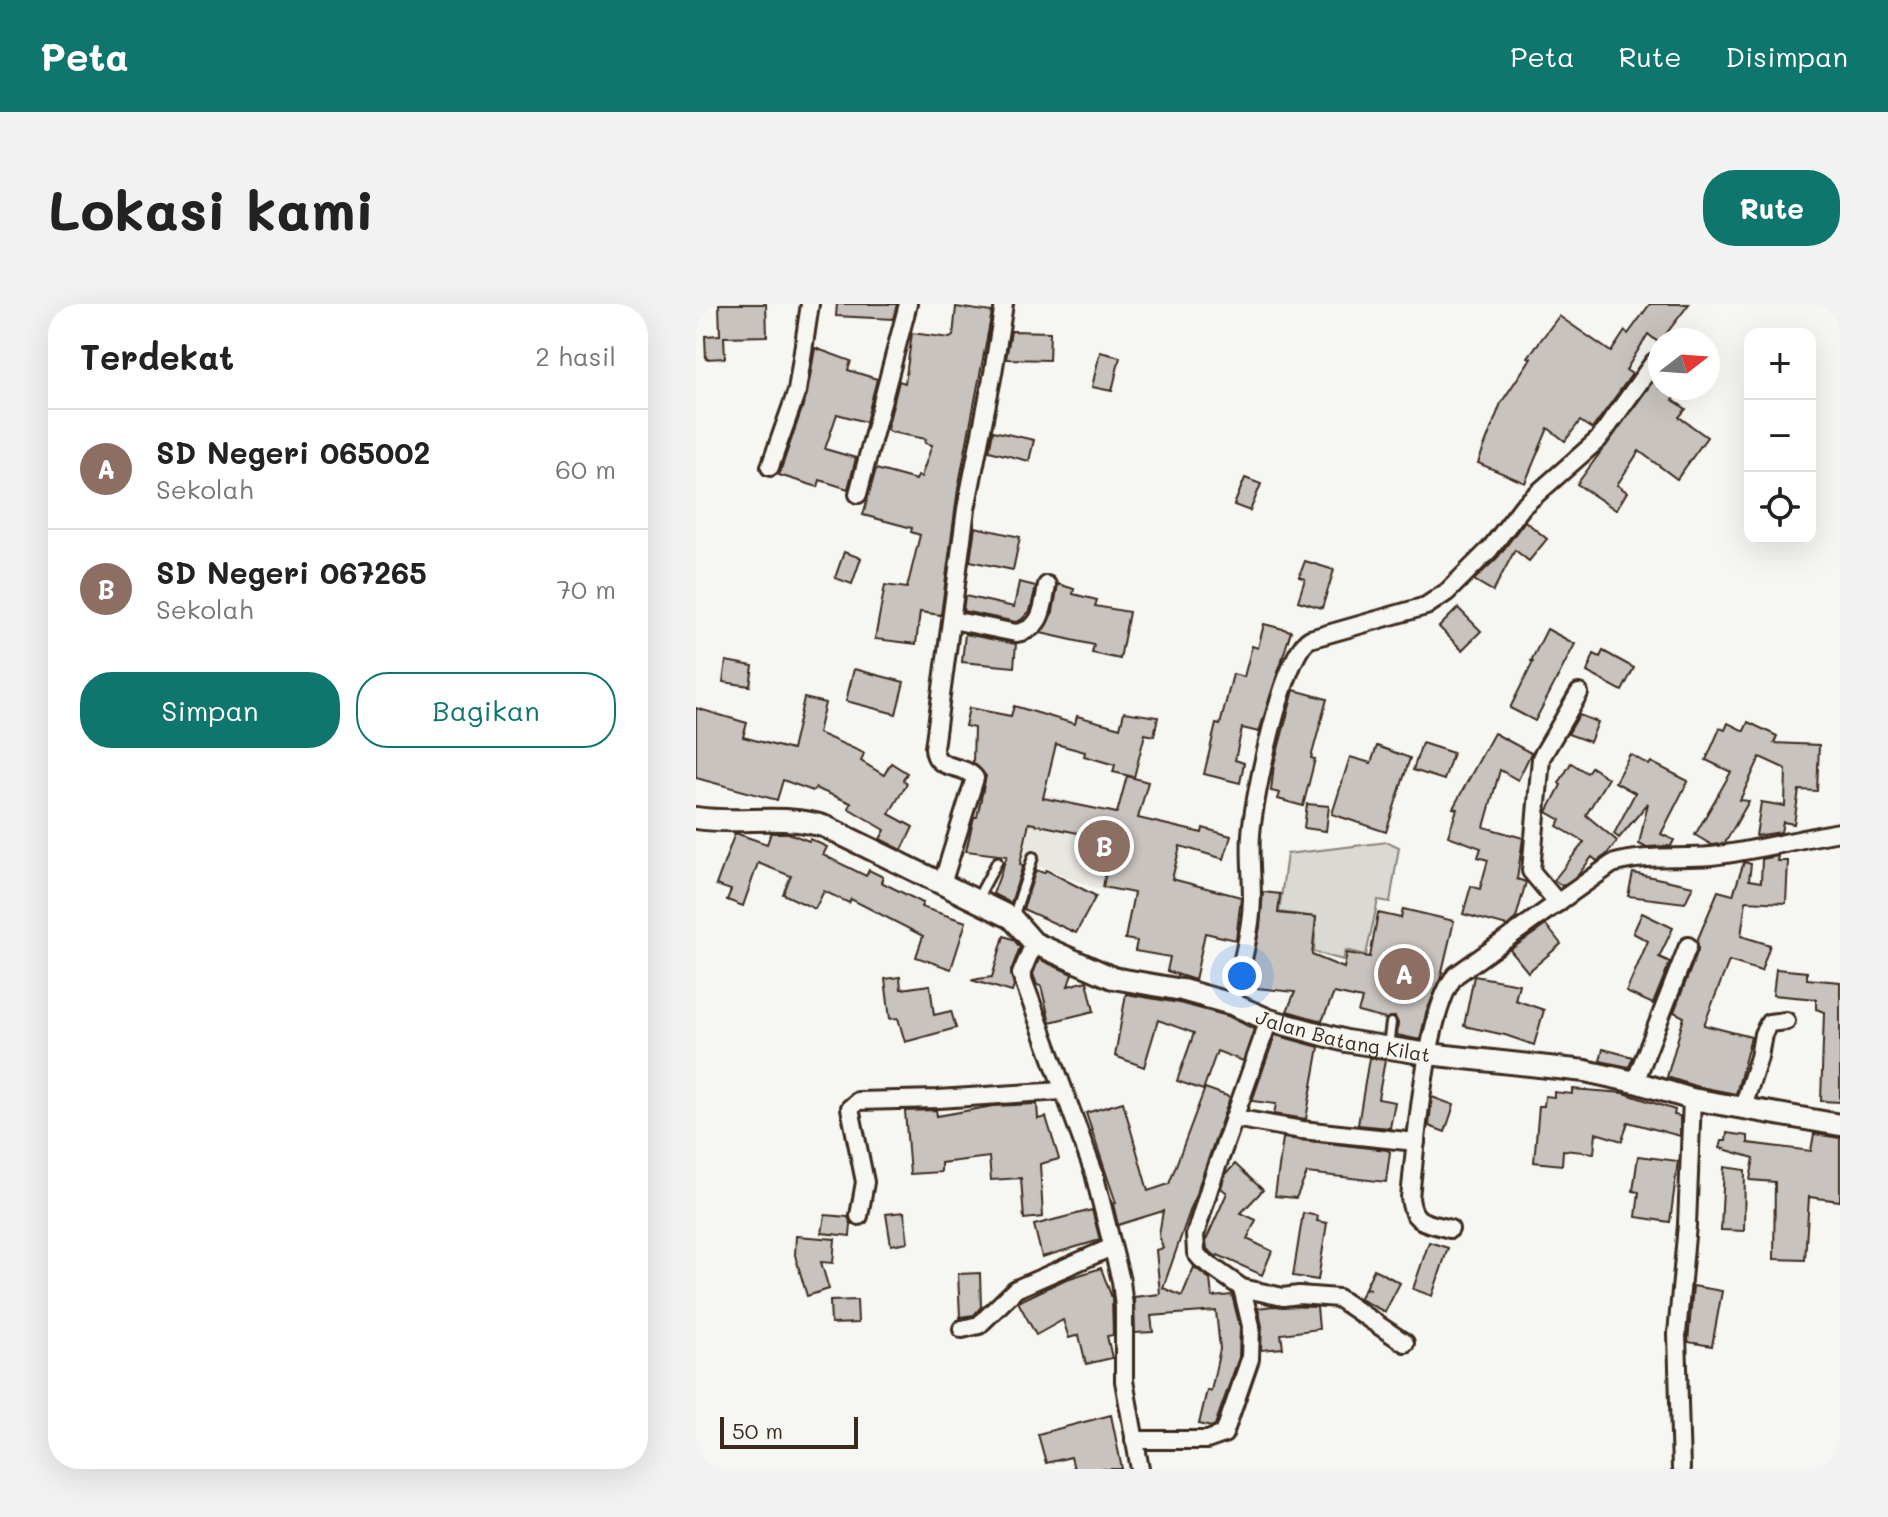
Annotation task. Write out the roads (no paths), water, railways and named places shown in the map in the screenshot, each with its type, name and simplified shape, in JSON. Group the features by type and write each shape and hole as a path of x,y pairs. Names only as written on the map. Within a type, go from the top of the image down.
{"street":[{"path":"770,467 797,391 810,304"},
{"path":"858,494 908,304"},
{"path":"942,884 975,778 971,772 939,763 934,756 966,509 1004,304"},
{"path":"1232,1004 1251,914 1251,835 1261,779 1269,737 1299,649 1310,639 1426,606 1443,596 1490,549 1523,506 1598,440 1648,370"},
{"path":"952,620 1016,633 1026,632 1040,618 1047,585"},
{"path":"1558,903 1531,871 1537,791 1541,758 1579,693"},
{"name":"Jalan Batang Kilat","path":"696,818 804,820 852,837 1012,918 1034,943 1113,978 1182,990 1232,1004 1269,1020 1346,1041 1428,1054 1585,1071 1692,1099 1840,1125"},
{"path":"1450,1229 1417,1219 1412,1212 1410,1198 1428,1054 1447,984 1612,864 1629,858 1681,858 1755,850 1840,832"},
{"path":"1034,943 1021,974 1094,1173 1112,1247 1124,1307 1124,1381 1140,1469"},
{"path":"1635,1082 1688,946"},
{"path":"1269,1020 1210,1186 1194,1245 1201,1259 1242,1288 1283,1297 1338,1298 1405,1343"},
{"path":"1743,1107 1763,1034 1769,1023 1786,1021"},
{"path":"859,1216 865,1182 850,1108 853,1103 1062,1091"},
{"path":"1681,1469 1677,1334 1687,1225 1692,1099"},
{"path":"1234,1118 1302,1130 1416,1142"},
{"path":"962,1329 979,1325 1016,1289 1112,1247"},
{"path":"1134,1440 1207,1440 1224,1434 1250,1359 1251,1326 1242,1288"}],"lane":[{"path":"1012,918 1033,857"},
{"path":"975,901 997,862"},
{"path":"1388,1047 1391,1023"}],"place":[{"name":"SD Negeri 067265","path":"1104,846"},
{"name":"SD Negeri 065002","path":"1404,974"}]}
